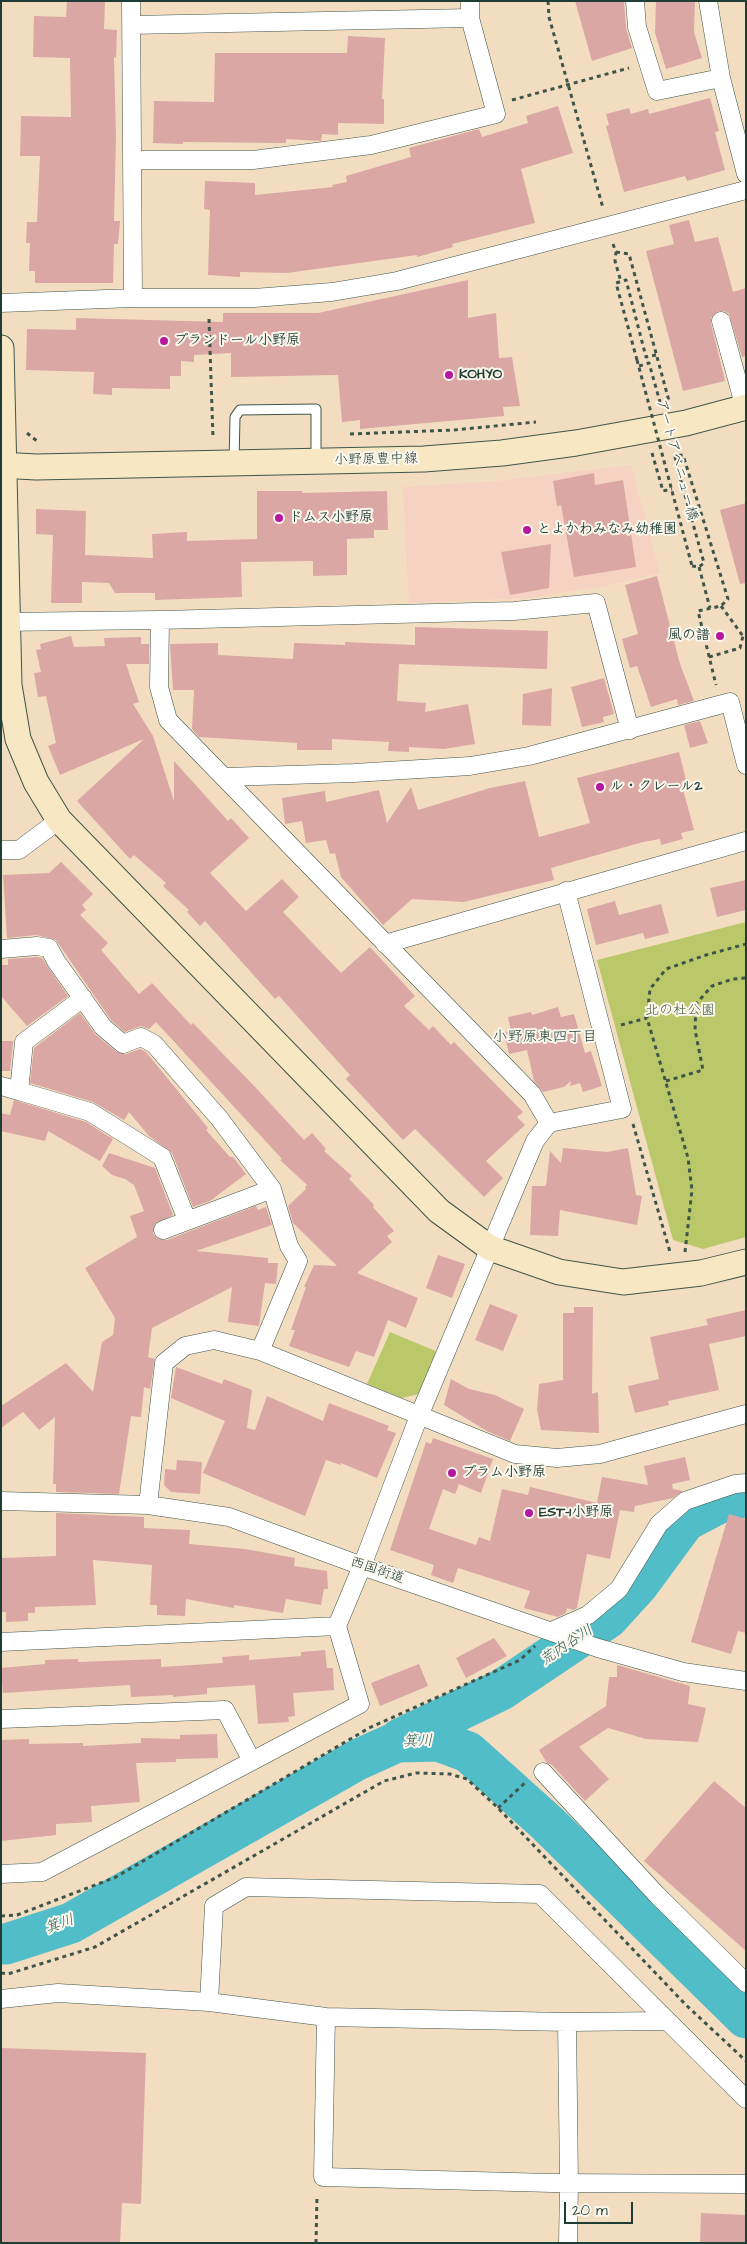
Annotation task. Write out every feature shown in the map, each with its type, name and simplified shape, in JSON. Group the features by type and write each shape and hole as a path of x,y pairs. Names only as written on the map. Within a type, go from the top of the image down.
{"street":[{"path":"131,1 134,160 133,298"},
{"path":"635,1 637,27 646,63 657,91 721,78"},
{"path":"708,1 721,78 746,174"},
{"path":"132,25 470,10 496,114 370,145 253,160 134,160"},
{"path":"1,303 133,298 209,299 332,292 397,281 746,190"},
{"path":"721,322 745,408"},
{"path":"1,348 4,622 9,685 18,739 36,782 60,820 439,1212 490,1248 559,1272 623,1282 701,1274 746,1262"},
{"name":"小野原豊中線","path":"3,465 36,466 234,451 316,461 424,459 511,452 576,443 676,425 745,408"},
{"path":"4,622 514,611 596,603 630,730"},
{"path":"160,620 160,687 168,720 532,1094 549,1123"},
{"path":"225,777 354,773 470,766 529,756 730,702 746,766"},
{"path":"1,850 19,850 60,820"},
{"path":"386,944 746,841"},
{"path":"1,1874 42,1872 360,1704 337,1626 419,1416 535,1141 549,1123 622,1109 566,891"},
{"path":"1,950 37,946 49,948 56,961 104,1028 123,1044 141,1038 154,1044 219,1118 272,1189 289,1246 298,1261 260,1350"},
{"path":"19,1091 24,1042 83,998"},
{"path":"1,1086 90,1112 162,1157 187,1220"},
{"path":"163,1230 272,1189"},
{"path":"148,1505 164,1363 184,1346 214,1340 260,1350 515,1454 557,1458 600,1454 746,1414"},
{"path":"552,1631 588,1614 619,1589 660,1524 685,1501 735,1484 746,1483"},
{"name":"西国街道","path":"1,1501 148,1505 229,1516 362,1566 598,1648 683,1672 746,1681"},
{"path":"1,1642 337,1626"},
{"path":"1,1719 225,1710 252,1761"},
{"path":"543,1772 657,1896 746,1983"},
{"path":"208,2002 214,1906 246,1887 540,1894 746,2099"},
{"path":"1,1998 58,1993 208,2002 326,2017 568,2022 666,2021"},
{"path":"326,2017 323,2177 569,2184 746,2184"},
{"path":"568,2022 568,2243"}],"lane":[{"path":"234,451 234,417 240,410 316,409 316,461"}],"path":[{"path":"548,1 549,17 605,212"},
{"path":"496,114 509,102 646,63"},
{"path":"656,355 646,357 626,280 621,282 615,261 616,252 629,254 656,355 668,401"},
{"name":"アートアベニュー橋","path":"621,282 616,284 692,566 699,567"},
{"path":"209,299 213,438"},
{"path":"639,366 649,363 660,402 677,399"},
{"path":"640,406 650,404"},
{"path":"317,436 454,430 543,421"},
{"path":"25,431 34,440 43,443"},
{"path":"203,438 213,438 234,451"},
{"path":"652,452 662,491 672,489"},
{"path":"710,608 699,567 704,563 675,456 683,454 728,599 721,606 698,611 718,691 730,702"},
{"path":"709,657 740,648 744,636 721,606"},
{"path":"684,1257 692,1190 688,1158 647,1018 650,989 666,969 746,944"},
{"path":"666,1081 704,1070 695,1030 696,1004 712,986 733,979 746,978"},
{"path":"602,1030 647,1018"},
{"path":"622,1109 631,1118 672,1260"},
{"path":"1,1916 17,1915 116,1877 369,1728 520,1660 552,1631"},
{"path":"498,1808 530,1777 543,1772"},
{"path":"316,2243 317,2188 323,2177"}],"shaded area":[{"name":"とよかわみなみ幼稚園","path":"631,465 660,573 606,586 526,598 409,603 403,487 498,481"}],"green space":[{"name":"北の杜公園","path":"746,922 746,1237 703,1249 673,1240 597,960"},
{"path":"390,1332 438,1352 419,1394 402,1398 367,1384"}],"building":[{"path":"67,1 105,1 104,29 117,30 116,58 114,57 116,137 114,221 120,221 118,244 114,244 113,283 35,283 35,271 29,271 30,243 26,243 27,222 37,222 40,156 20,156 21,116 71,117 70,58 33,57 34,16 66,17"},
{"path":"575,1 624,1 626,28 632,48 592,61"},
{"path":"656,1 695,1 694,32 702,58 666,69 655,33"},
{"path":"348,36 385,38 382,99 384,99 384,124 338,123 338,135 322,134 321,141 286,139 286,143 153,143 154,101 214,102 215,53 347,53"},
{"path":"710,98 719,131 715,132 725,170 687,181 685,176 624,192 606,126 609,125 606,114 629,108 631,114 648,109 649,114"},
{"path":"558,106 573,153 521,169 535,223 452,244 453,247 417,257 417,255 287,273 240,272 240,277 208,275 210,210 204,209 205,181 255,183 255,195 333,187 332,185 347,182 346,176 411,157 409,148 479,129 482,137 528,123 526,116"},
{"path":"689,220 695,242 718,237 733,292 746,288 746,356 742,357 729,314 724,311 718,311 711,318 711,323 725,381 683,391 646,251 674,244 669,225"},
{"path":"468,280 468,318 496,313 499,358 512,357 520,406 503,407 504,416 360,429 360,420 342,422 338,375 231,377 231,353 194,355 194,362 181,361 181,376 170,376 170,389 112,388 112,395 93,394 94,372 26,370 27,329 76,330 76,318 223,322 223,313 318,313"},
{"path":"594,473 595,485 623,480 636,567 574,577 561,505 557,506 553,481"},
{"path":"257,491 302,491 302,493 387,491 388,530 374,530 374,538 347,539 347,575 313,576 313,561 241,562 242,597 155,600 155,593 115,593 109,583 82,582 82,603 51,603 53,535 36,534 36,509 86,511 85,555 153,558 152,534 187,532 187,541 257,539"},
{"path":"746,503 746,583 740,584 720,510"},
{"path":"551,544 549,588 510,595 501,552"},
{"path":"657,576 680,664 694,701 678,705 677,699 651,707 637,666 630,668 622,639 638,634 625,585"},
{"path":"415,627 548,631 547,669 399,664 397,701 426,703 425,712 468,704 475,744 444,749 409,747 409,752 388,751 389,742 332,739 332,750 297,750 297,743 199,737 192,729 194,690 173,690 170,644 218,643 218,655 293,659 294,643 345,645 345,642 415,645"},
{"path":"71,636 74,647 105,646 104,638 141,637 141,644 149,644 149,664 126,664 139,702 133,704 153,736 174,801 174,761 228,821 231,818 249,838 210,873 246,911 282,879 299,897 283,912 341,973 370,947 415,996 404,1006 429,1030 433,1026 451,1045 454,1042 523,1112 517,1117 525,1125 486,1161 503,1178 484,1197 415,1129 403,1140 346,1079 350,1075 279,996 275,999 205,921 200,926 187,912 189,910 163,886 166,883 134,855 130,859 77,801 144,739 60,775 48,746 56,743 46,696 38,697 34,673 41,672 36,650 41,649 40,644"},
{"path":"604,678 614,714 603,717 604,722 582,727 571,687"},
{"path":"552,688 551,726 522,725 523,694"},
{"path":"700,721 708,743 690,748 684,725"},
{"path":"679,752 686,780 681,782 694,830 681,833 683,839 661,845 660,839 643,842 551,868 554,880 464,902 412,899 383,925 341,877 335,853 330,854 326,840 306,843 302,821 285,824 282,798 325,791 326,802 379,790 387,823 411,787 418,810 490,788 525,781 539,837 590,823 577,778"},
{"path":"61,862 93,894 82,905 86,910 80,915 108,943 101,950 139,994 152,983 191,1025 193,1023 257,1089 304,1140 312,1133 326,1149 324,1151 352,1176 349,1179 374,1205 373,1207 394,1231 387,1236 392,1242 357,1273 418,1298 406,1328 388,1320 374,1357 356,1351 349,1367 289,1346 295,1330 291,1330 306,1287 304,1287 314,1265 337,1266 293,1223 288,1206 306,1189 307,1185 280,1160 282,1159 156,1022 149,1029 141,1026 125,1032 111,1020 56,940 36,935 7,938 3,875 49,873"},
{"path":"746,880 746,910 717,917 710,888"},
{"path":"615,901 619,915 661,904 669,933 645,939 643,933 596,945 587,909"},
{"path":"42,958 68,996 27,1026 1,996 1,965 8,965 8,959"},
{"path":"558,1007 561,1017 574,1014 585,1053 591,1051 602,1086 583,1092 580,1083 570,1086 571,1081 564,1087 543,1092 534,1081 527,1050 509,1054 504,1032 511,1031 508,1017 531,1012 532,1015"},
{"path":"80,1013 96,1035 117,1052 126,1054 140,1049 146,1052 208,1128 206,1130 230,1157 233,1157 246,1174 210,1201 193,1207 172,1153 149,1136 129,1112 124,1120 93,1102 30,1083 34,1048"},
{"path":"1,1041 13,1041 10,1071 1,1071"},
{"path":"14,1100 86,1122 113,1139 100,1161 48,1131 45,1141 1,1131 1,1113 10,1115"},
{"path":"563,1148 607,1152 628,1148 636,1195 642,1196 637,1225 560,1210 558,1236 530,1235 532,1186 546,1186 550,1151 561,1163"},
{"path":"109,1153 155,1168 173,1215 155,1224 153,1234 161,1240 167,1240 256,1206 258,1210 266,1207 272,1225 196,1251 268,1258 268,1263 278,1263 276,1284 265,1283 259,1326 228,1322 232,1287 152,1328 148,1357 155,1359 150,1389 144,1387 141,1417 131,1416 119,1494 56,1492 56,1484 53,1484 55,1417 39,1430 23,1412 1,1428 1,1406 66,1363 93,1392 102,1342 113,1335 115,1318 85,1268 137,1237 130,1216 144,1211 134,1185 125,1179 112,1175 102,1166"},
{"path":"438,1255 465,1264 452,1298 426,1288"},
{"path":"490,1304 518,1315 503,1351 475,1340"},
{"path":"574,1307 593,1307 592,1394 598,1392 599,1433 541,1430 537,1410 539,1384 563,1380 563,1313 574,1313"},
{"path":"746,1310 746,1336 709,1344 719,1390 668,1401 669,1405 635,1413 628,1386 659,1379 650,1337 708,1325 706,1319"},
{"path":"176,1367 222,1384 224,1379 252,1390 247,1428 255,1430 267,1396 323,1421 329,1403 389,1426 387,1430 396,1433 377,1478 341,1463 341,1465 326,1460 305,1516 203,1473 225,1421 171,1398"},
{"path":"451,1379 469,1389 495,1395 524,1409 510,1441 487,1431 444,1405"},
{"path":"433,1438 493,1459 481,1493 459,1484 455,1494 443,1489 429,1529 476,1545 479,1537 490,1541 502,1489 528,1495 530,1487 597,1503 602,1477 648,1485 644,1466 685,1457 690,1480 672,1484 673,1489 683,1491 673,1498 635,1506 634,1512 620,1510 610,1559 587,1554 577,1608 573,1610 567,1608 566,1613 558,1617 524,1608 530,1591 458,1568 453,1583 431,1575 434,1565 390,1550 426,1442 431,1444"},
{"path":"177,1460 202,1462 200,1494 171,1492 164,1485 165,1469 176,1470"},
{"path":"56,1513 144,1517 144,1528 190,1530 189,1544 245,1549 295,1558 294,1566 327,1571 328,1589 324,1589 321,1605 286,1599 283,1613 234,1605 234,1608 186,1599 185,1616 157,1615 157,1605 150,1605 152,1565 93,1560 96,1605 35,1607 35,1613 28,1613 28,1621 6,1622 6,1612 1,1612 1,1558 56,1556"},
{"path":"729,1514 746,1519 746,1633 738,1631 731,1654 691,1642"},
{"path":"494,1638 507,1656 466,1678 456,1658"},
{"path":"325,1650 327,1668 333,1668 334,1690 293,1693 295,1716 288,1717 289,1722 258,1724 255,1685 207,1688 207,1694 173,1697 173,1695 131,1697 130,1685 3,1693 1,1668 45,1664 45,1660 78,1659 78,1662 161,1659 161,1667 223,1663 222,1657 249,1655 249,1660 301,1656 301,1652"},
{"path":"419,1664 428,1686 380,1706 371,1683"},
{"path":"617,1665 690,1686 688,1704 706,1708 698,1742 646,1739 608,1728 579,1747 609,1779 585,1801 552,1765 547,1763 539,1750 606,1706 609,1677 617,1677"},
{"path":"217,1734 218,1758 176,1759 176,1762 136,1763 140,1802 91,1806 92,1822 56,1824 56,1835 1,1841 1,1740 29,1739 29,1744 83,1743 83,1746 141,1743 141,1738 180,1739 180,1735"},
{"path":"714,1781 746,1808 746,1951 644,1861"},
{"path":"1,2048 146,2053 141,2204 122,2203 120,2243 1,2243"},
{"path":"701,2213 746,2215 746,2243 700,2243"}],"waterway":[{"name":"荒内谷川","path":"400,1739 501,1690 608,1618 638,1585 685,1521 725,1500 746,1497"},
{"name":"箕川","path":"1,1944 71,1923 357,1760 397,1742 438,1741 468,1752 547,1823 746,2018"}],"place":[{"name":"プランドール小野原","path":"164,341"},
{"name":"KOHYO","path":"449,375"},
{"name":"ドムス小野原","path":"279,518"},
{"name":"とよかわみなみ幼稚園","path":"527,530"},
{"name":"風の譜","path":"720,636"},
{"name":"ル・クレール2","path":"600,787"},
{"name":"プラム小野原","path":"452,1473"},
{"name":"EST-1小野原","path":"529,1513"}],"district":[{"name":"小野原東四丁目","path":"545,1038"}]}
